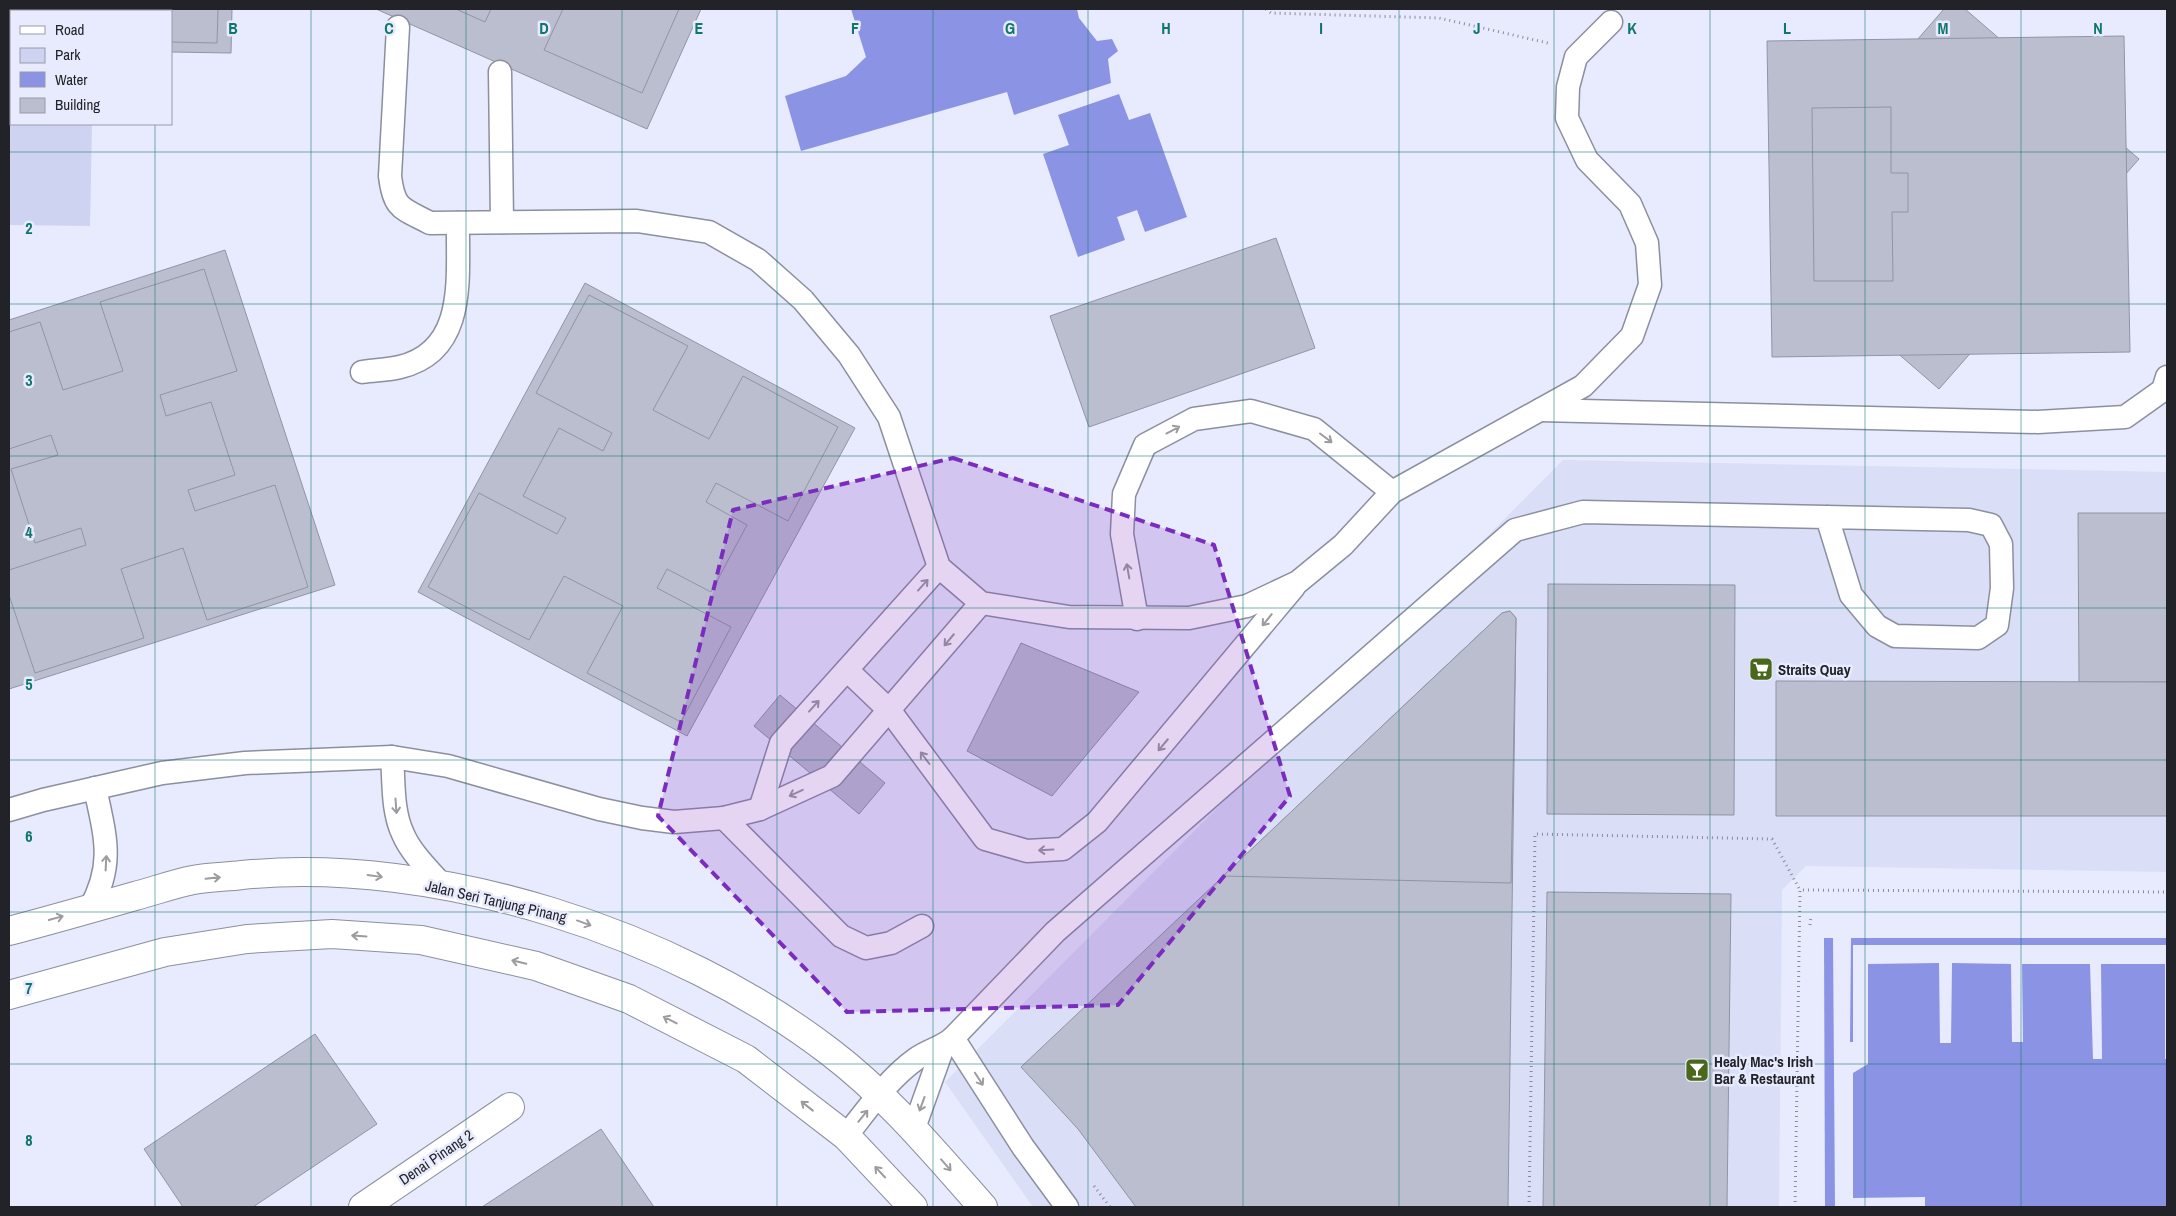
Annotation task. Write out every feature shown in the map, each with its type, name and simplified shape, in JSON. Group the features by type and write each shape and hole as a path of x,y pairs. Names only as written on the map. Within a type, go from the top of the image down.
{"main road":[{"name":"Jalan Seri Tanjung Pinang","path":"9,932 194,880 276,872 347,872 443,886 545,910 651,947 745,994 831,1052 914,1128 983,1207"},
{"path":"9,995 166,952 246,939 332,934 421,940 536,966 629,999 746,1058 846,1136 913,1207"},
{"name":"Denai Pinang 2","path":"363,1207 510,1107"}],"lane":[{"path":"847,670 890,711 985,839 1027,851 1063,849 1097,822 1298,582 1343,544 1392,492 1582,386 1632,336 1650,285 1647,243 1630,204 1587,160 1567,118 1568,86 1576,57 1611,22"},
{"path":"398,27 390,176 392,196 402,208 430,223 636,221 709,232 758,260 803,300 849,355 889,417 939,567 981,603 1069,617 1189,618 1247,606 1298,582"},
{"path":"500,72 502,222"},
{"path":"362,372 402,367 423,357 439,344 450,327 456,301 458,224"},
{"path":"1539,410 2038,422 2125,417 2163,390 2167,377"},
{"path":"1137,619 1122,534 1124,494 1145,445 1194,419 1251,411 1314,429 1392,492"},
{"path":"846,1136 879,1095 917,1058 948,1043 1055,932 1515,530 1582,512 1827,517 1969,520 1991,525 2001,544 2002,588 1997,625 1978,638 1895,636 1877,626 1851,596 1827,517"},
{"path":"760,810 782,743 939,567"},
{"path":"9,810 162,772 245,763 392,757 448,766 599,810 642,818 674,822 724,818 760,810 832,776 890,711 981,603"},
{"path":"392,757 396,816 403,835 443,886"},
{"path":"90,909 100,890 106,869 104,832 95,788"},
{"path":"724,818 841,936 866,948 891,943 922,926"},
{"path":"914,1128 948,1043"},
{"path":"948,1043 1067,1207"}],"path":[{"path":"1266,9 1271,13 1439,18 1549,43 1576,57"},
{"path":"1529,1207 1535,834 1772,839 1800,890 1795,1207"},
{"path":"1800,890 2167,892"},
{"path":"1810,925 1812,918"}],"highlighted area":[{"path":"953,458 1214,545 1290,796 1118,1005 847,1012 658,816 733,510"}],"shaded area":[{"name":"Straits Quay","path":"1563,460 2167,472 2167,872 1806,866 1782,890 1779,1207 1033,1207 945,1082"}],"green space":[{"path":"9,118 10,125 92,125 90,226 9,225"}],"water":[{"path":"851,9 1077,9 1079,18 1097,41 1112,39 1118,51 1108,59 1111,83 1014,115 1007,92 801,151 785,96 846,76 866,57"},
{"path":"1119,94 1129,120 1150,113 1187,217 1145,232 1137,210 1117,217 1125,240 1078,257 1043,154 1069,145 1058,115"},
{"path":"1824,938 2167,938 2167,1207 1825,1207"}],"pier":[{"path":"1833,936 1851,936 1850,1042 1853,1042 1853,945 2167,945 2167,1059 2165,1059 2165,964 2101,964 2102,1059 2093,1059 2090,964 2022,964 2023,1042 2012,1042 2011,964 1952,963 1951,1043 1940,1043 1939,963 1868,964 1868,1064 1853,1073 1853,1198 1925,1197 1925,1206 1835,1207"}],"building":[{"path":"9,9 232,9 231,53 172,52 172,10 10,10 9,47"},
{"path":"9,9 46,9 10,10 9,36"},
{"path":"218,9 217,43 172,42 172,10 112,10"},
{"path":"376,9 701,9 647,129"},
{"path":"456,9 491,9 485,22"},
{"path":"563,9 679,9 642,93 544,50"},
{"path":"1944,9 1965,9 2139,159 2079,227 2061,212 2054,220 2084,245 2029,308 2000,283 1985,301 2003,316 1939,389 1873,332 1962,229 1942,211 1908,212 1908,173 1944,173 1969,144 2009,178 2019,166 1968,123 1948,146 1877,86"},
{"path":"2124,36 2130,352 1772,357 1767,41"},
{"path":"1891,107 1891,173 1908,173 1908,212 1892,212 1893,281 1814,281 1812,108"},
{"path":"1276,238 1315,348 1089,427 1050,316"},
{"path":"225,250 335,585 9,689 9,320"},
{"path":"204,269 237,371 160,395 166,416 211,402 235,475 188,490 195,511 275,485 308,587 207,620 183,548 121,569 144,638 35,673 9,595 9,570 86,545 81,528 35,543 11,469 58,455 51,435 9,449 9,332 40,322 63,390 123,371 100,302"},
{"path":"585,283 855,428 687,736 418,592"},
{"path":"589,295 688,346 653,410 709,439 743,376 838,427 788,521 716,483 706,502 747,525 711,592 667,569 657,588 731,627 681,722 587,673 623,606 564,576 529,640 428,587 479,493 557,534 566,518 523,496 559,428 603,451 612,433 536,393"},
{"path":"2078,513 2167,513 2167,682 2079,682"},
{"path":"1548,584 1735,585 1734,815 1547,814"},
{"path":"1510,611 1516,618 1508,1207 1136,1207 1078,1129 1021,1067 1502,613"},
{"path":"1510,611 1516,618 1511,883 1223,876 1502,613"},
{"path":"1021,643 1139,692 1052,796 967,751"},
{"path":"1776,681 2167,682 2167,816 1776,816"},
{"path":"780,695 885,783 859,814 754,726"},
{"path":"1547,892 1731,894 1727,1207 1543,1207"},
{"path":"315,1034 377,1124 253,1207 183,1207 144,1149"},
{"path":"601,1129 654,1207 482,1207"}],"place":[{"name":"Straits Quay","path":"1761,669"},
{"name":"Healy Mac's Irish Bar & Restaurant","path":"1697,1070"}]}
